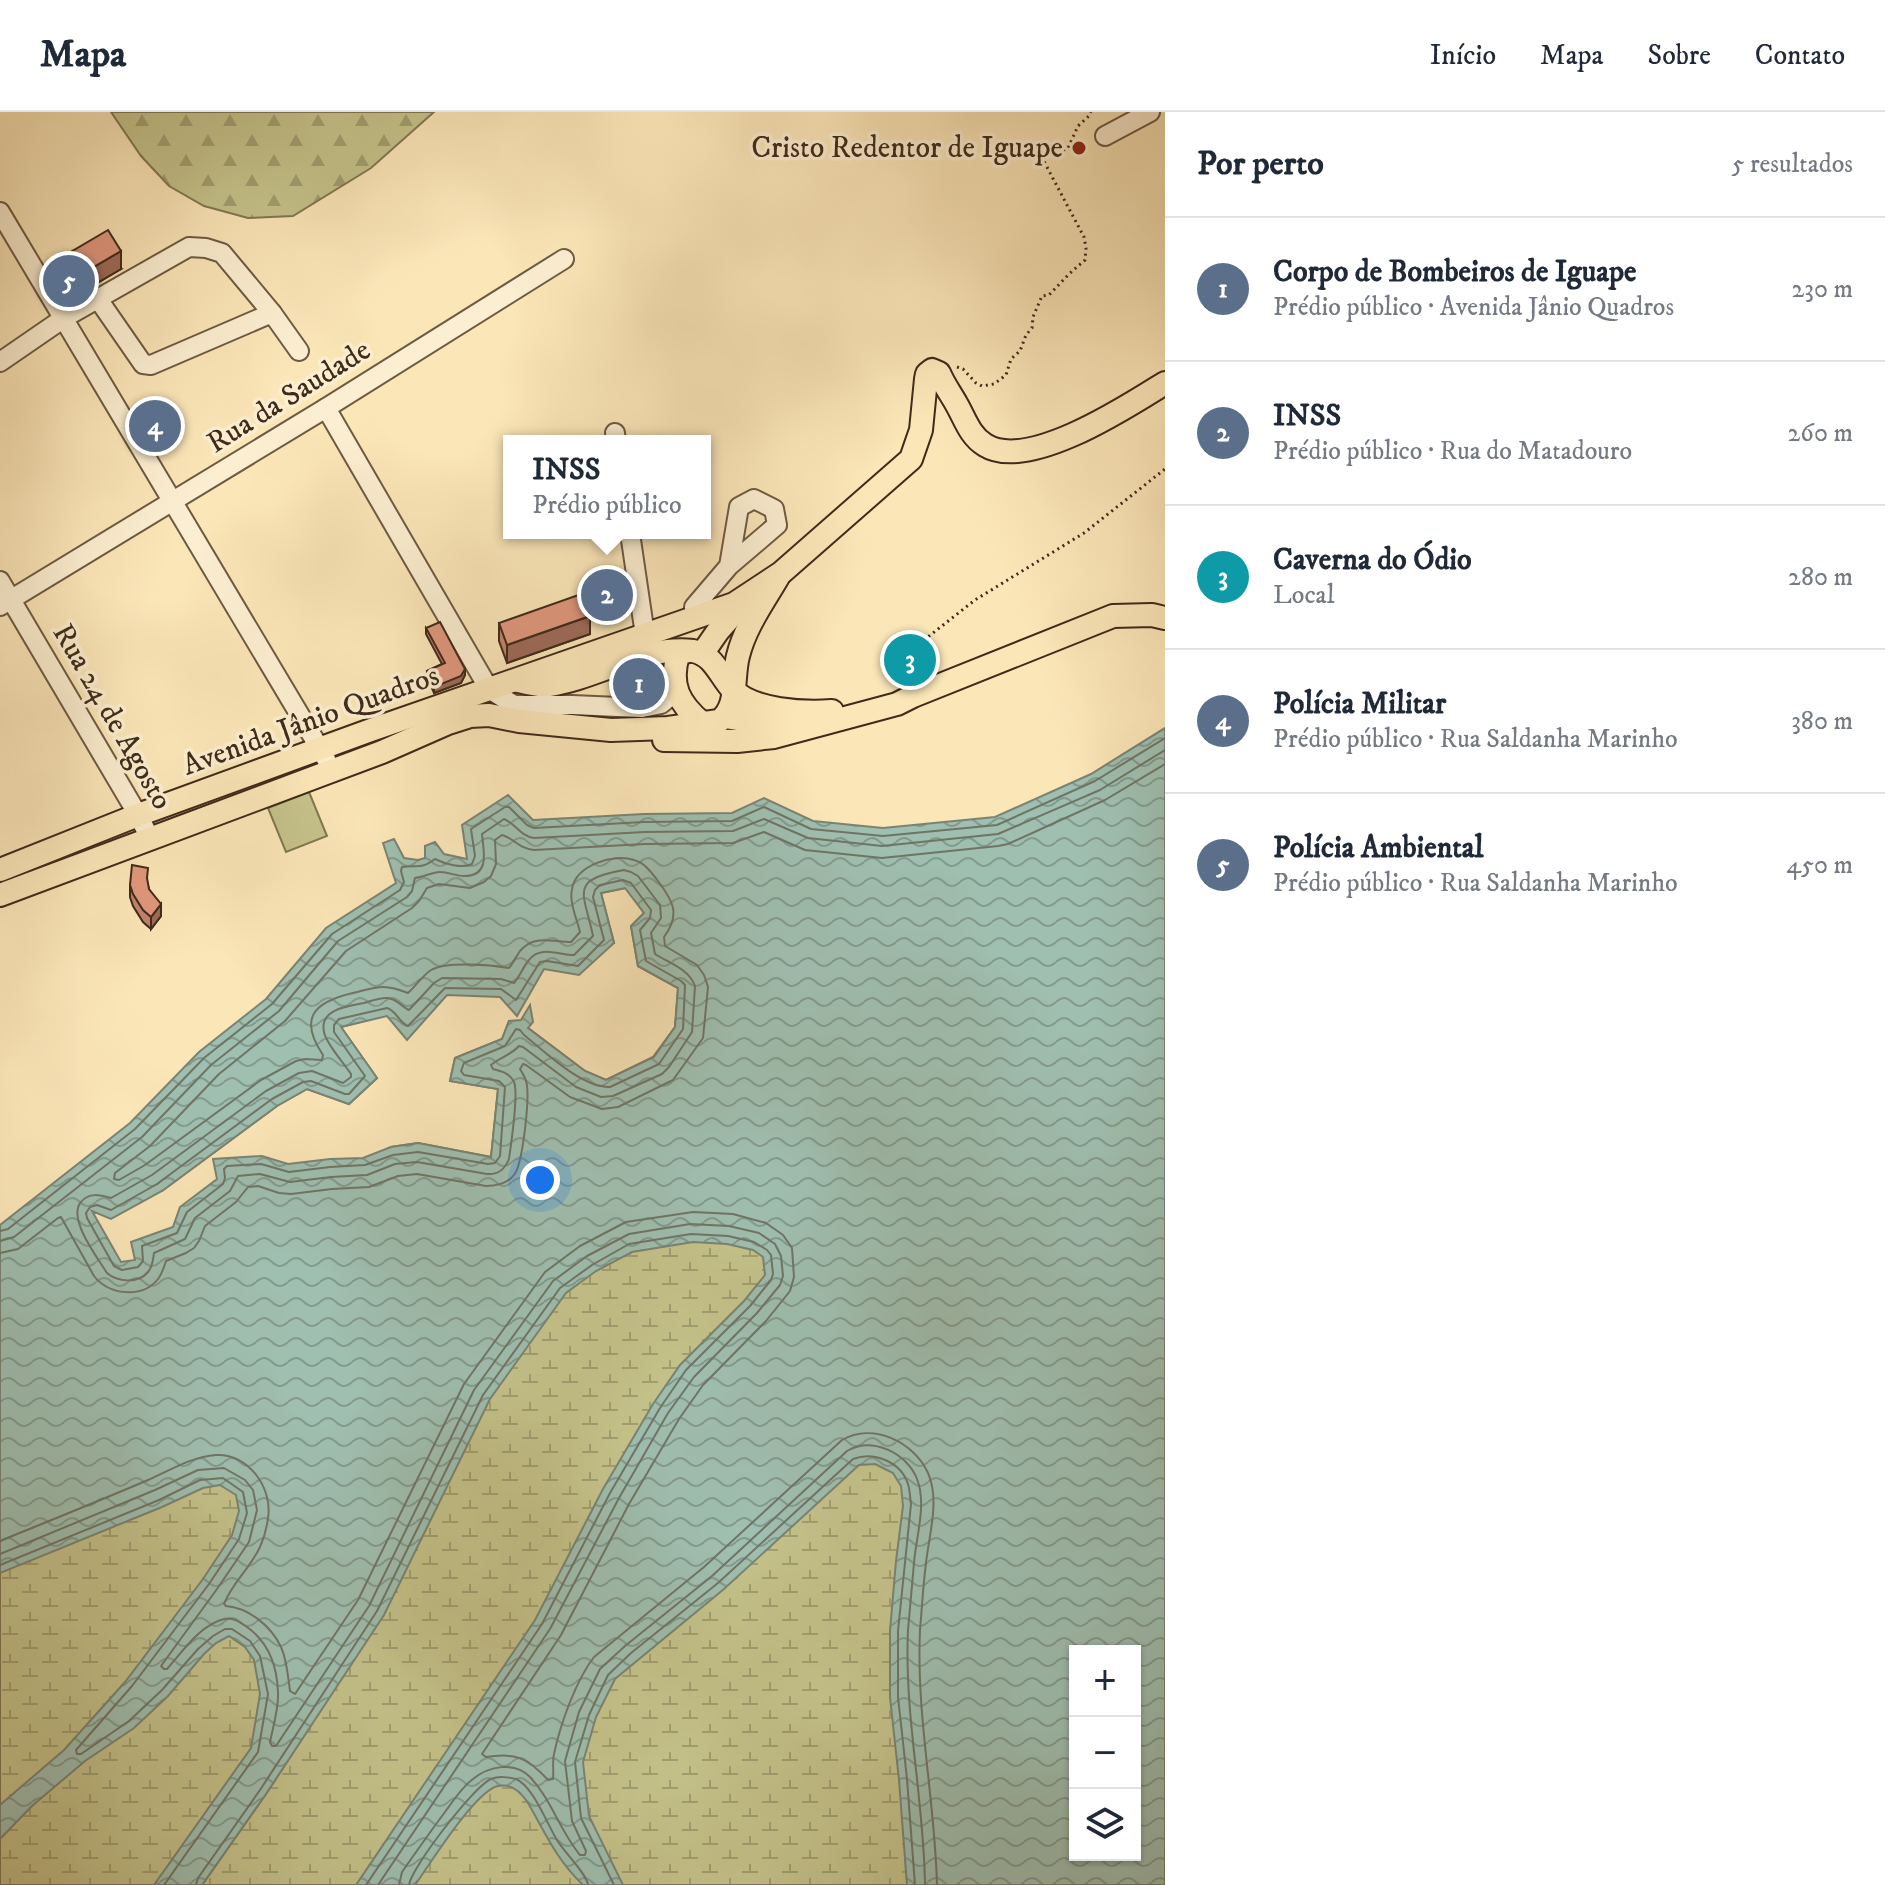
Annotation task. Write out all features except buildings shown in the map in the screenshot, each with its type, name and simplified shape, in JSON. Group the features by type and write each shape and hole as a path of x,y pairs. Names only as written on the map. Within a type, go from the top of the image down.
{"main road":[{"path":"651,644 695,618 734,604 781,573 911,459 921,430 927,374 932,370 936,370 941,377 976,438 1001,451 1030,449 1099,423 1165,383"},
{"path":"611,730 668,728 719,721 725,717 732,706 737,660 746,631 781,573"},
{"path":"702,723 687,711 677,691 673,671 678,655 694,653 757,587"},
{"path":"611,730 658,740 737,741 774,737 897,704 1113,616 1158,616"},
{"path":"695,618 718,631 737,660"},
{"path":"651,644 678,644 718,631"},
{"path":"651,644 694,653 718,668 733,691 751,701 782,710 808,713 897,704"},
{"name":"Avenida Jânio Quadros","path":"0,870 138,815 489,689 651,644"},
{"name":"Avenida Jânio Quadros","path":"0,895 470,716 549,715 611,730"},
{"path":"725,717 783,727 809,727"},
{"path":"371,730 382,752"}],"street":[{"path":"1105,136 1150,112"},
{"path":"0,212 333,770"},
{"path":"0,362 64,318 189,247 222,253 299,351"},
{"name":"Rua da Saudade","path":"6,602 564,259"},
{"path":"98,299 143,364 151,365 272,313"},
{"path":"326,408 489,689 514,705 549,715 572,705 642,708 661,704 677,691"},
{"path":"631,539 651,644"},
{"path":"695,618 694,607 729,566"},
{"name":"Rua 24 de Agosto","path":"0,581 6,602 151,840"}],"path":[{"path":"941,377 947,370 959,367 976,383 988,386 1006,375 1011,359 1022,348 1032,328 1042,296 1049,295 1085,260 1084,237 1039,152 1049,147 1056,154 1068,148 1078,126 1091,112"},
{"path":"919,644 975,600 1084,533 1165,469"}],"green space":[{"path":"111,112 434,112 371,168 293,216 248,218 204,206 169,186 141,156"},
{"path":"309,792 327,836 286,852 268,808"},
{"path":"660,843 1072,1645 1069,1645 1069,1861 1085,1861 1123,1885 202,1885 266,1794 370,1634 201,1885 0,1885 0,1271 121,1262 132,1274 391,1147 418,1143 491,1157 498,1089 450,1081 455,1058 502,1039 509,1021 528,1028 585,1071 606,1080 653,1057 675,1027 678,988 638,966 631,926 644,913 626,888 601,893 614,943 514,945 368,1020 341,1027 377,1078 349,1104 307,1089 277,1106 162,1191 328,1003"}],"water":[{"path":"1165,728 1165,1885 907,1885 890,1697 890,1631 903,1506 901,1486 893,1473 875,1464 859,1465 724,1589 615,1679 596,1717 583,1762 589,1816 623,1885 583,1885 558,1856 525,1799 515,1789 503,1785 488,1791 477,1801 415,1885 356,1885 535,1620 603,1489 653,1404 680,1365 744,1301 765,1275 763,1257 753,1250 727,1244 693,1242 632,1252 596,1271 566,1293 490,1399 384,1615 202,1885 154,1885 251,1748 260,1694 254,1660 245,1647 229,1636 204,1654 168,1696 134,1728 85,1761 32,1806 0,1839 0,1805 64,1750 125,1682 203,1579 232,1535 239,1511 236,1495 220,1485 203,1488 0,1573 0,1225 130,1123 199,1052 266,999 326,928 396,883 383,843 394,839 404,858 425,858 425,846 435,842 444,854 467,859 462,825 508,795 533,820 732,813 764,798 813,821 883,828 995,817 1091,774","holes":["625,888 644,913 631,926 638,966 678,988 675,1027 654,1057 606,1080 585,1071 528,1028 533,1022 530,1005 521,1020 509,1021 502,1039 455,1058 450,1081 498,1089 491,1157 418,1143 391,1147 363,1158 288,1164 262,1156 213,1159 217,1179 180,1207 173,1227 131,1242 135,1260 121,1262 92,1211 111,1219 162,1191 277,1106 307,1089 349,1104 377,1078 341,1027 387,1016 407,1040 447,995 500,997 517,1016 544,969 579,975 614,943 601,893"]}],"place":[{"name":"Cristo Redentor de Iguape","path":"1079,148"},
{"name":"Polícia Ambiental","path":"69,281"},
{"name":"Polícia Militar","path":"155,426"},
{"name":"INSS","path":"607,595"},
{"name":"Caverna do Ódio","path":"910,660"},
{"name":"Corpo de Bombeiros de Iguape","path":"639,684"}]}
